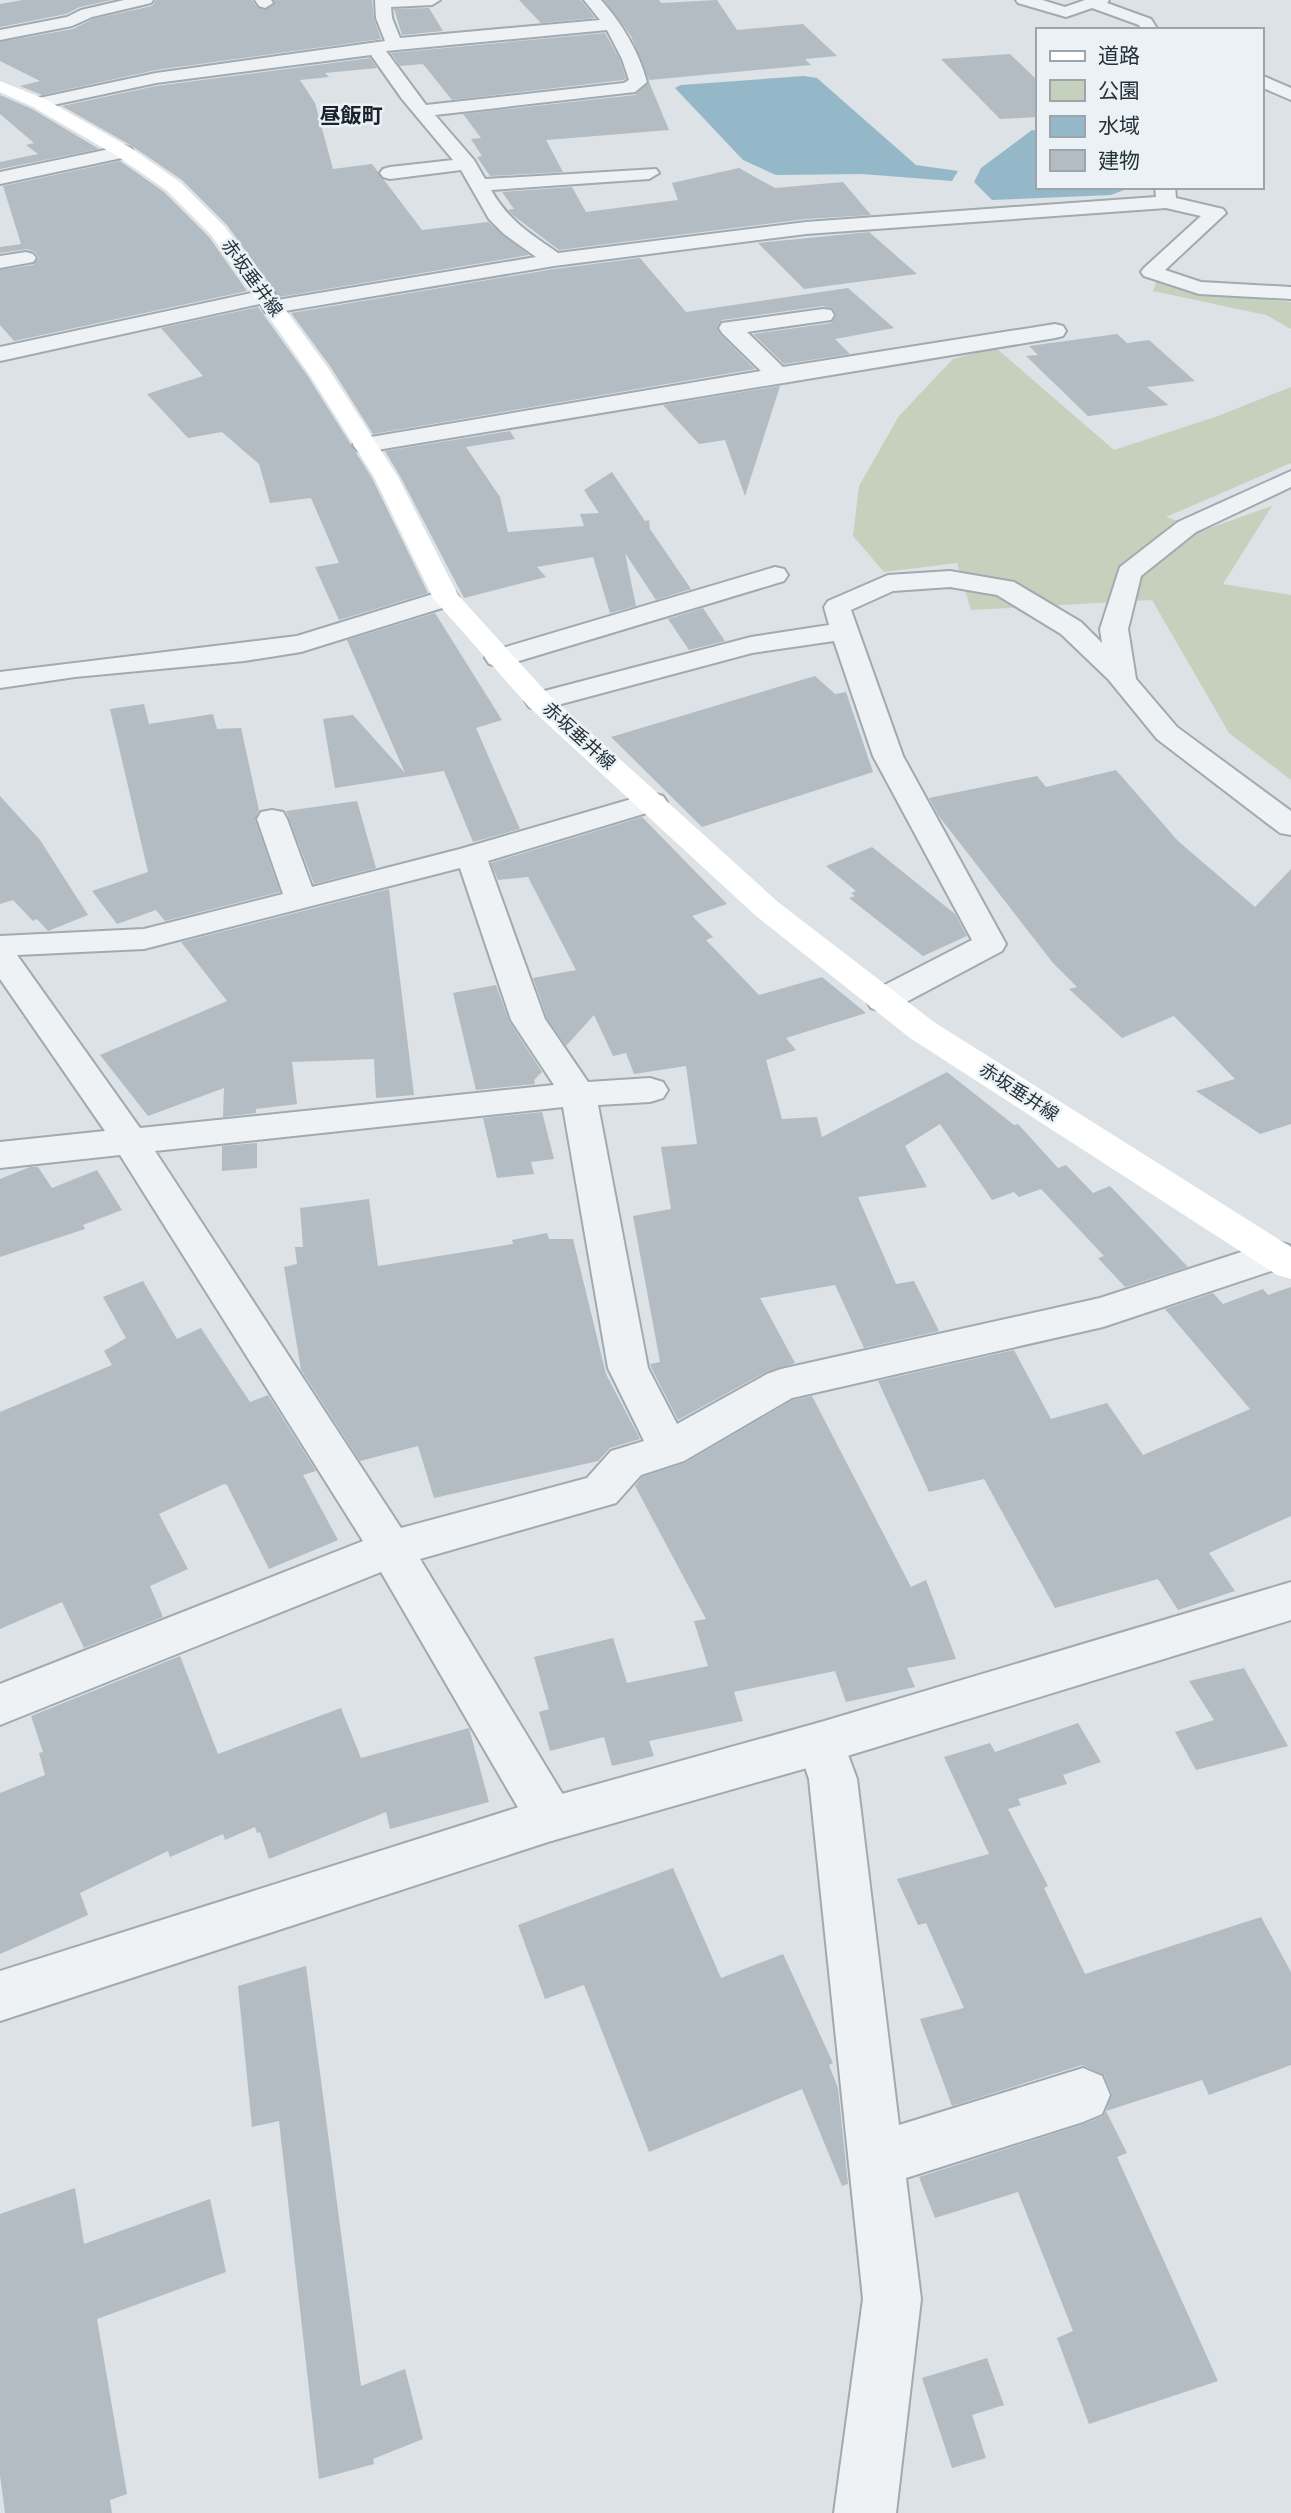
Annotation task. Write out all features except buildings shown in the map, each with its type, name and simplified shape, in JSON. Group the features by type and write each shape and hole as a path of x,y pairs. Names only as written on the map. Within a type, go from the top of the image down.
{"main road":[{"name":"赤坂垂井線","path":"0,86 39,103 124,152 173,186 218,231 386,477 446,598 540,701 767,909 922,1030 1287,1262"}],"street":[{"path":"0,35 72,21 87,13 145,0"},
{"path":"432,0 384,2 385,47 421,111 467,164 496,215 511,230 554,260"},
{"path":"421,111 629,88 638,82 635,68 614,24 592,0"},
{"path":"1024,0 1066,12 1097,1 1145,22 1149,28"},
{"path":"39,103 221,64 614,24"},
{"path":"1263,81 1291,95"},
{"path":"0,178 124,152"},
{"path":"29,156 46,169"},
{"path":"390,173 467,164"},
{"path":"479,185 649,173"},
{"path":"0,354 269,302 554,260 806,228 1166,195 1216,213 1151,272 1199,288 1291,293"},
{"path":"0,262 26,258"},
{"path":"778,375 730,328 823,315"},
{"path":"365,444 1055,331"},
{"path":"1291,478 1187,527 1129,573 1114,629 1122,681 1167,733 1291,826"},
{"path":"499,658 775,575"},
{"path":"883,1000 990,944 888,757 837,607 888,583 950,579 1005,588 1071,628 1121,676"},
{"path":"0,680 75,669 244,653 301,644 446,598"},
{"path":"540,701 751,645 844,631"},
{"path":"0,946 144,939 471,856 652,802"},
{"path":"272,819 301,900"},
{"path":"471,856 528,1020 578,1094 628,1368 669,1449"},
{"path":"0,955 129,1139 391,1549 551,1819"},
{"path":"0,1155 129,1139 578,1094 650,1090"},
{"path":"0,1705 391,1549 601,1491 626,1463 669,1449 781,1385 1102,1312 1287,1262"},
{"path":"0,1996 551,1819 821,1743 1291,1601"},
{"path":"821,1743 833,1779 892,2299 866,2513"},
{"path":"876,2160 1083,2095"}],"green space":[{"path":"1157,280 1193,291 1291,302 1291,329 1266,315 1153,291"},
{"path":"996,348 1114,450 1218,416 1291,387 1291,463 1166,517 1204,530 1272,506 1223,584 1291,595 1291,780 1229,733 1152,600 971,610 957,563 884,572 853,536 859,486 899,416 953,359"}],"water":[{"path":"804,76 817,78 916,165 958,171 952,181 862,174 776,175 743,160 675,88 681,85"},
{"path":"1032,130 1036,131 1036,189 1126,189 1111,195 992,200 974,182 981,168"}],"district":[{"name":"昼飯町","path":"351,115"}]}
